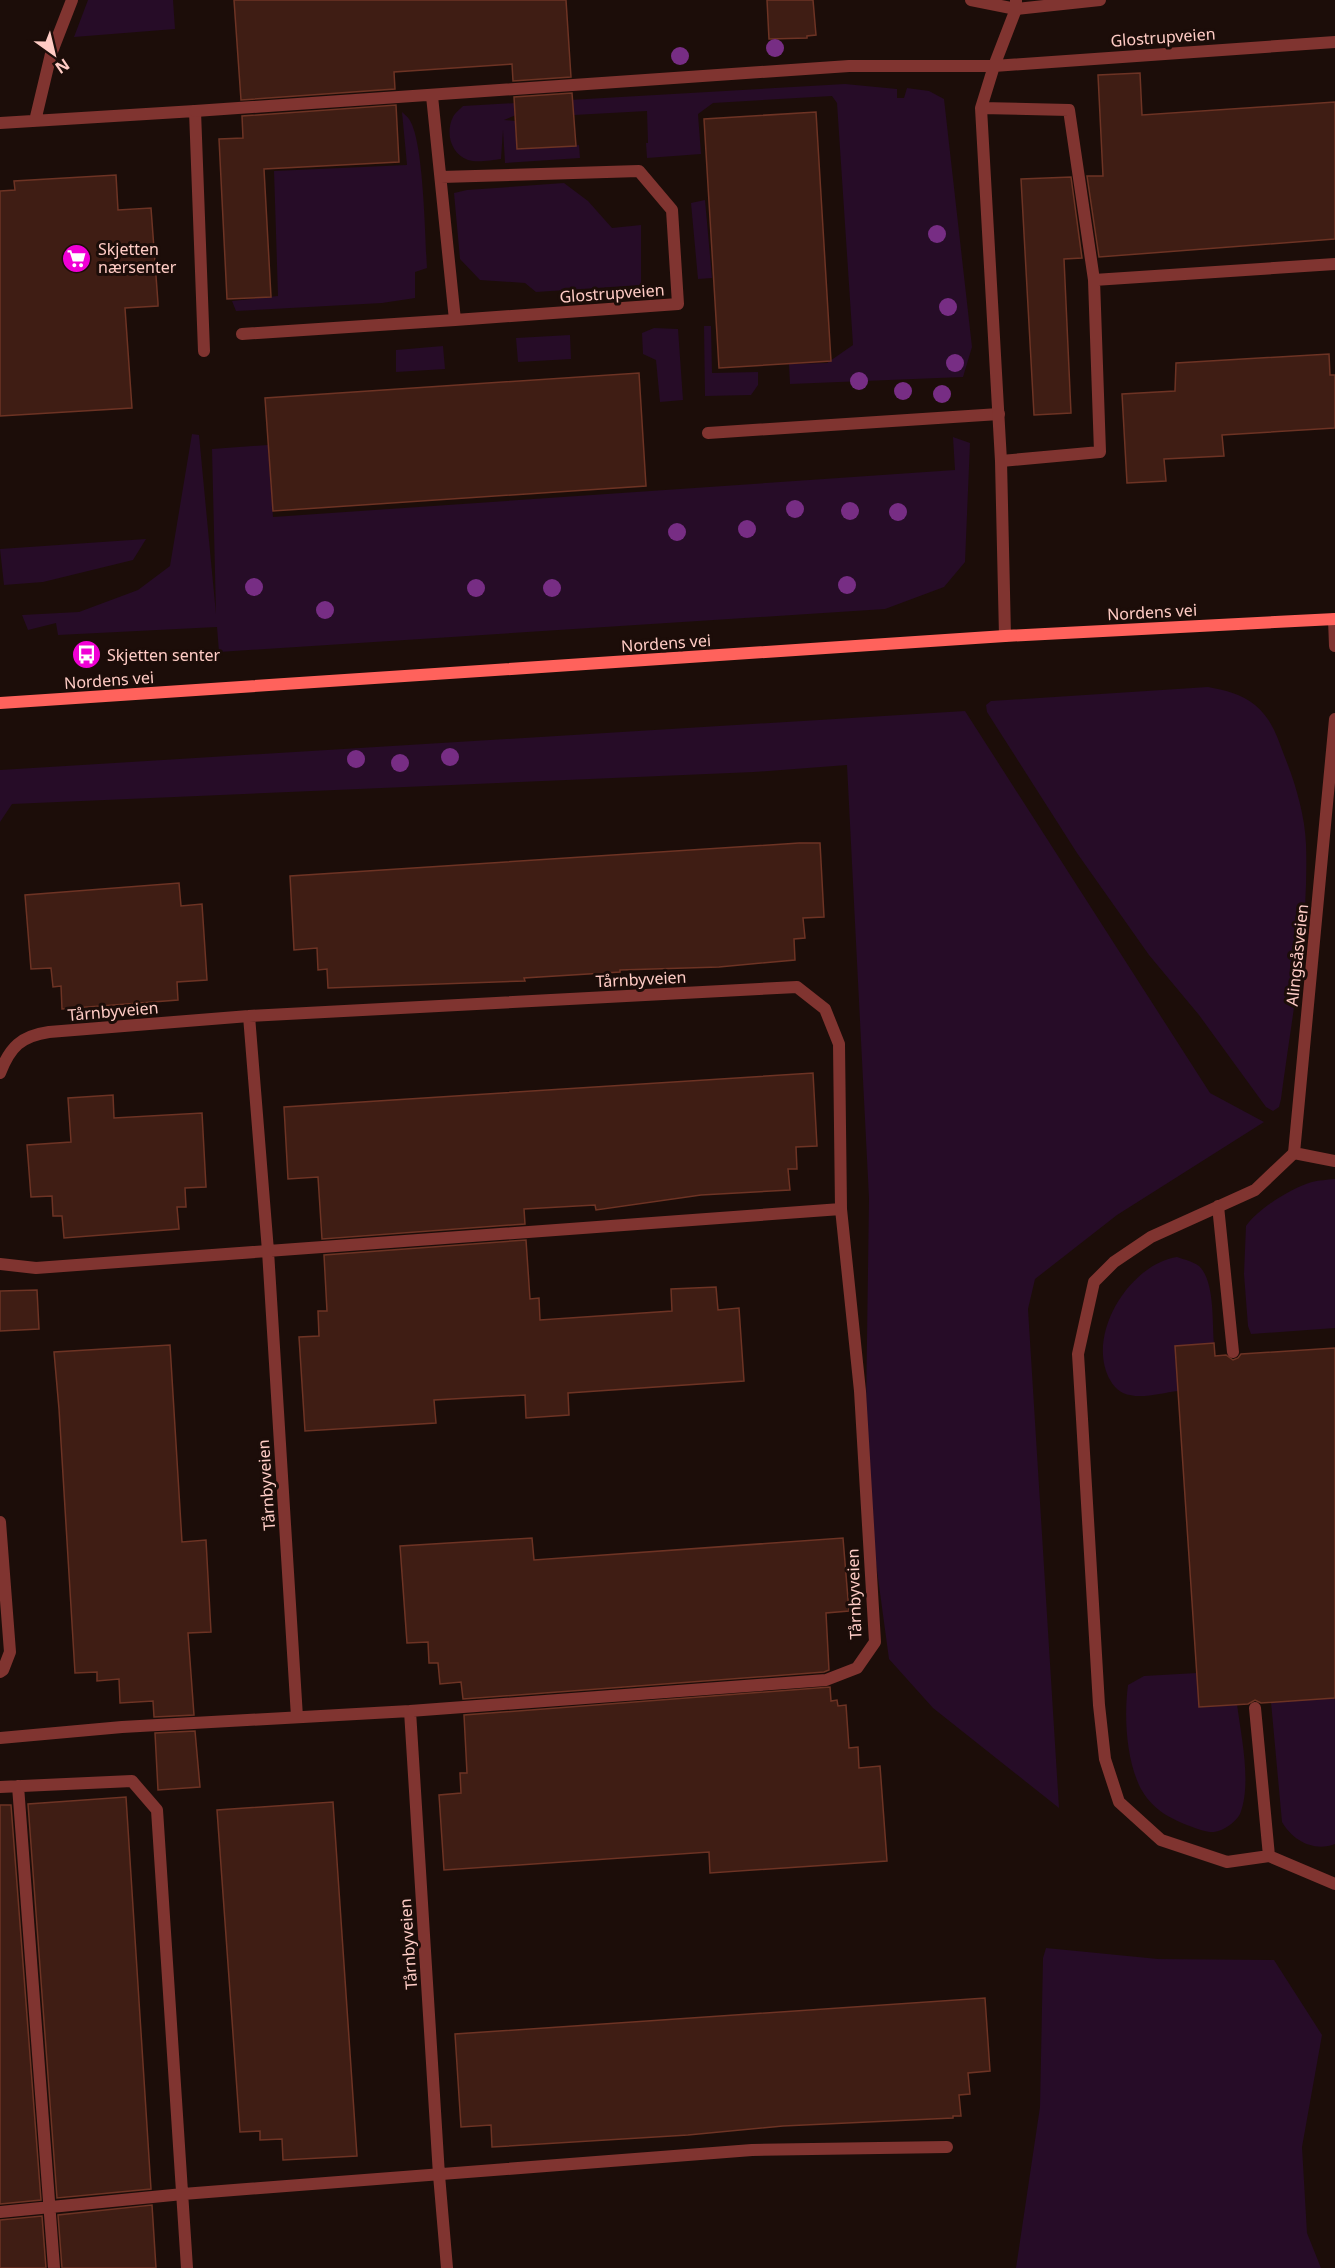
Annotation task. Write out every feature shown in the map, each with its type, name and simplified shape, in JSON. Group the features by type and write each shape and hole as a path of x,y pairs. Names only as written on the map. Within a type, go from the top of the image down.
{"street":[{"path":"35,121 51,54 72,0"},
{"path":"971,0 1016,4 1100,0"},
{"path":"1005,636 1002,460 981,108 1016,4"},
{"name":"Glostrupveien","path":"0,123 432,96 849,66 994,66 1335,42"},
{"path":"432,96 455,320"},
{"path":"981,108 1069,110 1094,280 1100,452 1002,460"},
{"path":"195,111 204,351"},
{"name":"Glostrupveien","path":"242,334 678,304 672,210 639,171 441,177"},
{"path":"1094,280 1335,264"},
{"path":"708,433 999,414"},
{"path":"1334,619 1335,646"},
{"name":"Nordens vei","path":"0,703 1005,636 1334,619"},
{"name":"Alingsåsveien","path":"1294,1153 1335,719"},
{"name":"Tårnbyveien","path":"0,1073 12,1050 21,1040 32,1035 249,1016 797,987 825,1009 839,1044 841,1209 860,1391 875,1642 857,1668 826,1680 410,1711 122,1727 0,1738"},
{"name":"Tårnbyveien","path":"249,1016 268,1251 297,1717"},
{"path":"1335,1161 1294,1153 1255,1190 1151,1237 1114,1262 1094,1282 1078,1354 1099,1705 1105,1759 1119,1802 1161,1840 1227,1862 1269,1856 1335,1884"},
{"path":"1218,1206 1233,1352"},
{"path":"0,1264 36,1268 841,1209"},
{"path":"0,1522 10,1652 0,1672"},
{"path":"1255,1708 1269,1856"},
{"name":"Tårnbyveien","path":"410,1711 439,2175 447,2268"},
{"path":"0,1787 132,1781 157,1810 186,2268"},
{"path":"18,1786 54,2268"},
{"path":"0,2212 183,2194 753,2150 947,2147"}],"shaded area":[{"path":"88,0 173,0 175,29 74,37"},
{"path":"845,84 897,89 897,98 904,98 907,88 929,91 944,99 972,347 963,377 790,384 789,364 827,363 853,345 837,103 832,96 713,103 698,114 701,154 647,158 647,111 519,118 516,115 504,120 515,121 517,149 579,145 580,158 505,163 503,130 501,159 472,161 457,153 450,136 453,117 463,106"},
{"path":"402,112 409,119 414,130 423,190 427,268 415,272 415,298 382,303 236,311 232,301 278,296 274,171 407,165"},
{"path":"564,183 588,201 612,228 641,225 641,285 536,292 525,283 480,280 460,259 454,193 467,190"},
{"path":"705,200 712,278 698,279 691,203"},
{"path":"704,326 711,326 712,373 758,372 758,385 751,395 705,396"},
{"path":"654,328 678,329 683,400 660,402 656,360 643,354 642,333"},
{"path":"570,335 571,359 518,362 516,338"},
{"path":"443,346 445,369 396,372 396,350"},
{"path":"192,434 199,435 216,614 212,449 268,445 273,517 955,470 953,437 970,443 965,562 944,587 885,609 219,652 217,627 58,635 56,623 28,630 22,615 79,612 138,590 170,566"},
{"path":"146,539 133,560 43,582 4,585 0,549"},
{"path":"1208,687 1239,695 1255,705 1265,716 1276,734 1288,765 1304,822 1306,876 1302,940 1281,1099 1279,1107 1273,1111 1266,1107 1199,1015 1149,955 1077,853 987,712 986,705 991,701"},
{"path":"965,711 1210,1093 1264,1122 1117,1215 1035,1279 1028,1309 1059,1808 933,1708 889,1659 865,1482 869,1198 847,765 754,772 12,804 0,822 0,770"},
{"path":"1335,1179 1335,1328 1251,1334 1248,1326 1244,1274 1246,1226 1267,1206 1295,1189 1315,1181"},
{"path":"1177,1257 1199,1266 1208,1281 1213,1313 1214,1343 1178,1391 1143,1396 1123,1393 1109,1378 1103,1354 1104,1336 1110,1317 1119,1300 1145,1272 1160,1262"},
{"path":"1197,1673 1237,1704 1244,1760 1245,1789 1240,1814 1229,1826 1214,1832 1194,1828 1177,1821 1150,1802 1135,1774 1127,1736 1128,1685 1144,1676"},
{"path":"1335,1698 1335,1844 1319,1847 1305,1843 1292,1835 1282,1822 1271,1702"},
{"path":"1046,1948 1158,1959 1274,1960 1322,2035 1302,2147 1307,2233 1321,2268 1016,2268 1040,2107 1043,1958"}],"building":[{"path":"234,0 566,0 571,77 513,81 512,64 394,72 395,89 241,100"},
{"path":"767,0 813,0 816,35 807,36 807,38 769,39"},
{"path":"1140,73 1142,115 1335,102 1335,239 1099,257 1087,176 1103,176 1098,75"},
{"path":"572,93 576,146 517,149 514,97"},
{"path":"396,105 399,162 264,169 271,297 227,299 219,139 243,138 242,116"},
{"path":"816,112 831,361 719,368 704,119"},
{"name":"Skjetten nærsenter","path":"116,175 118,210 151,208 158,303 158,306 125,308 132,408 0,416 0,191 15,190 14,181"},
{"path":"1071,177 1082,258 1064,259 1071,413 1034,415 1021,179"},
{"path":"1329,354 1330,375 1335,375 1335,428 1222,435 1224,456 1164,459 1166,481 1127,483 1122,394 1175,391 1176,363"},
{"path":"639,373 646,486 273,511 265,398"},
{"path":"820,843 824,917 803,918 805,938 794,939 795,960 719,967 620,970 620,972 524,978 525,981 328,988 327,969 318,970 317,948 294,950 290,876"},
{"path":"179,883 181,906 202,904 207,980 177,982 178,1000 62,1009 61,986 53,987 51,968 31,969 25,895"},
{"path":"813,1073 817,1146 796,1147 797,1169 788,1169 790,1190 701,1195 596,1210 595,1205 524,1209 525,1224 322,1239 318,1177 288,1179 284,1107"},
{"path":"113,1095 114,1118 202,1113 206,1187 185,1188 186,1207 177,1207 179,1229 64,1238 62,1216 53,1216 52,1196 31,1197 27,1145 71,1142 68,1098"},
{"path":"526,1240 530,1299 539,1298 540,1320 672,1311 671,1289 716,1287 718,1310 739,1308 744,1381 568,1393 569,1415 526,1418 525,1395 434,1400 436,1423 305,1431 299,1337 319,1336 318,1311 327,1311 324,1255"},
{"path":"37,1290 39,1329 0,1331 0,1291"},
{"path":"1214,1343 1215,1356 1226,1355 1233,1360 1241,1354 1335,1348 1335,1698 1261,1703 1255,1700 1248,1704 1199,1707 1175,1346"},
{"path":"170,1345 182,1542 206,1540 211,1632 188,1633 194,1715 154,1717 153,1701 120,1703 119,1679 97,1681 97,1672 75,1673 54,1352"},
{"path":"532,1538 534,1560 843,1538 849,1611 826,1613 829,1670 824,1672 463,1699 461,1682 440,1684 438,1663 429,1663 428,1642 407,1643 400,1546"},
{"path":"830,1687 831,1701 837,1700 838,1706 846,1705 849,1748 858,1747 859,1768 880,1766 887,1861 710,1873 709,1852 444,1870 439,1795 461,1793 460,1773 467,1773 464,1715"},
{"path":"195,1731 200,1787 158,1790 155,1733"},
{"path":"126,1797 151,2189 57,2198 28,1804"},
{"path":"333,1802 357,2156 283,2160 282,2139 260,2140 260,2131 240,2132 217,1810"},
{"path":"0,1805 11,1805 41,2200 0,2204"},
{"path":"985,1998 990,2071 968,2073 970,2094 959,2095 961,2116 953,2116 953,2118 783,2126 688,2135 492,2147 491,2125 461,2127 455,2034"},
{"path":"152,2205 156,2268 62,2268 58,2215"},
{"path":"42,2216 46,2268 0,2268 0,2220"}],"place":[{"name":"Skjetten nærsenter","path":"77,258"},
{"name":"Skjetten senter","path":"86,655"}]}
